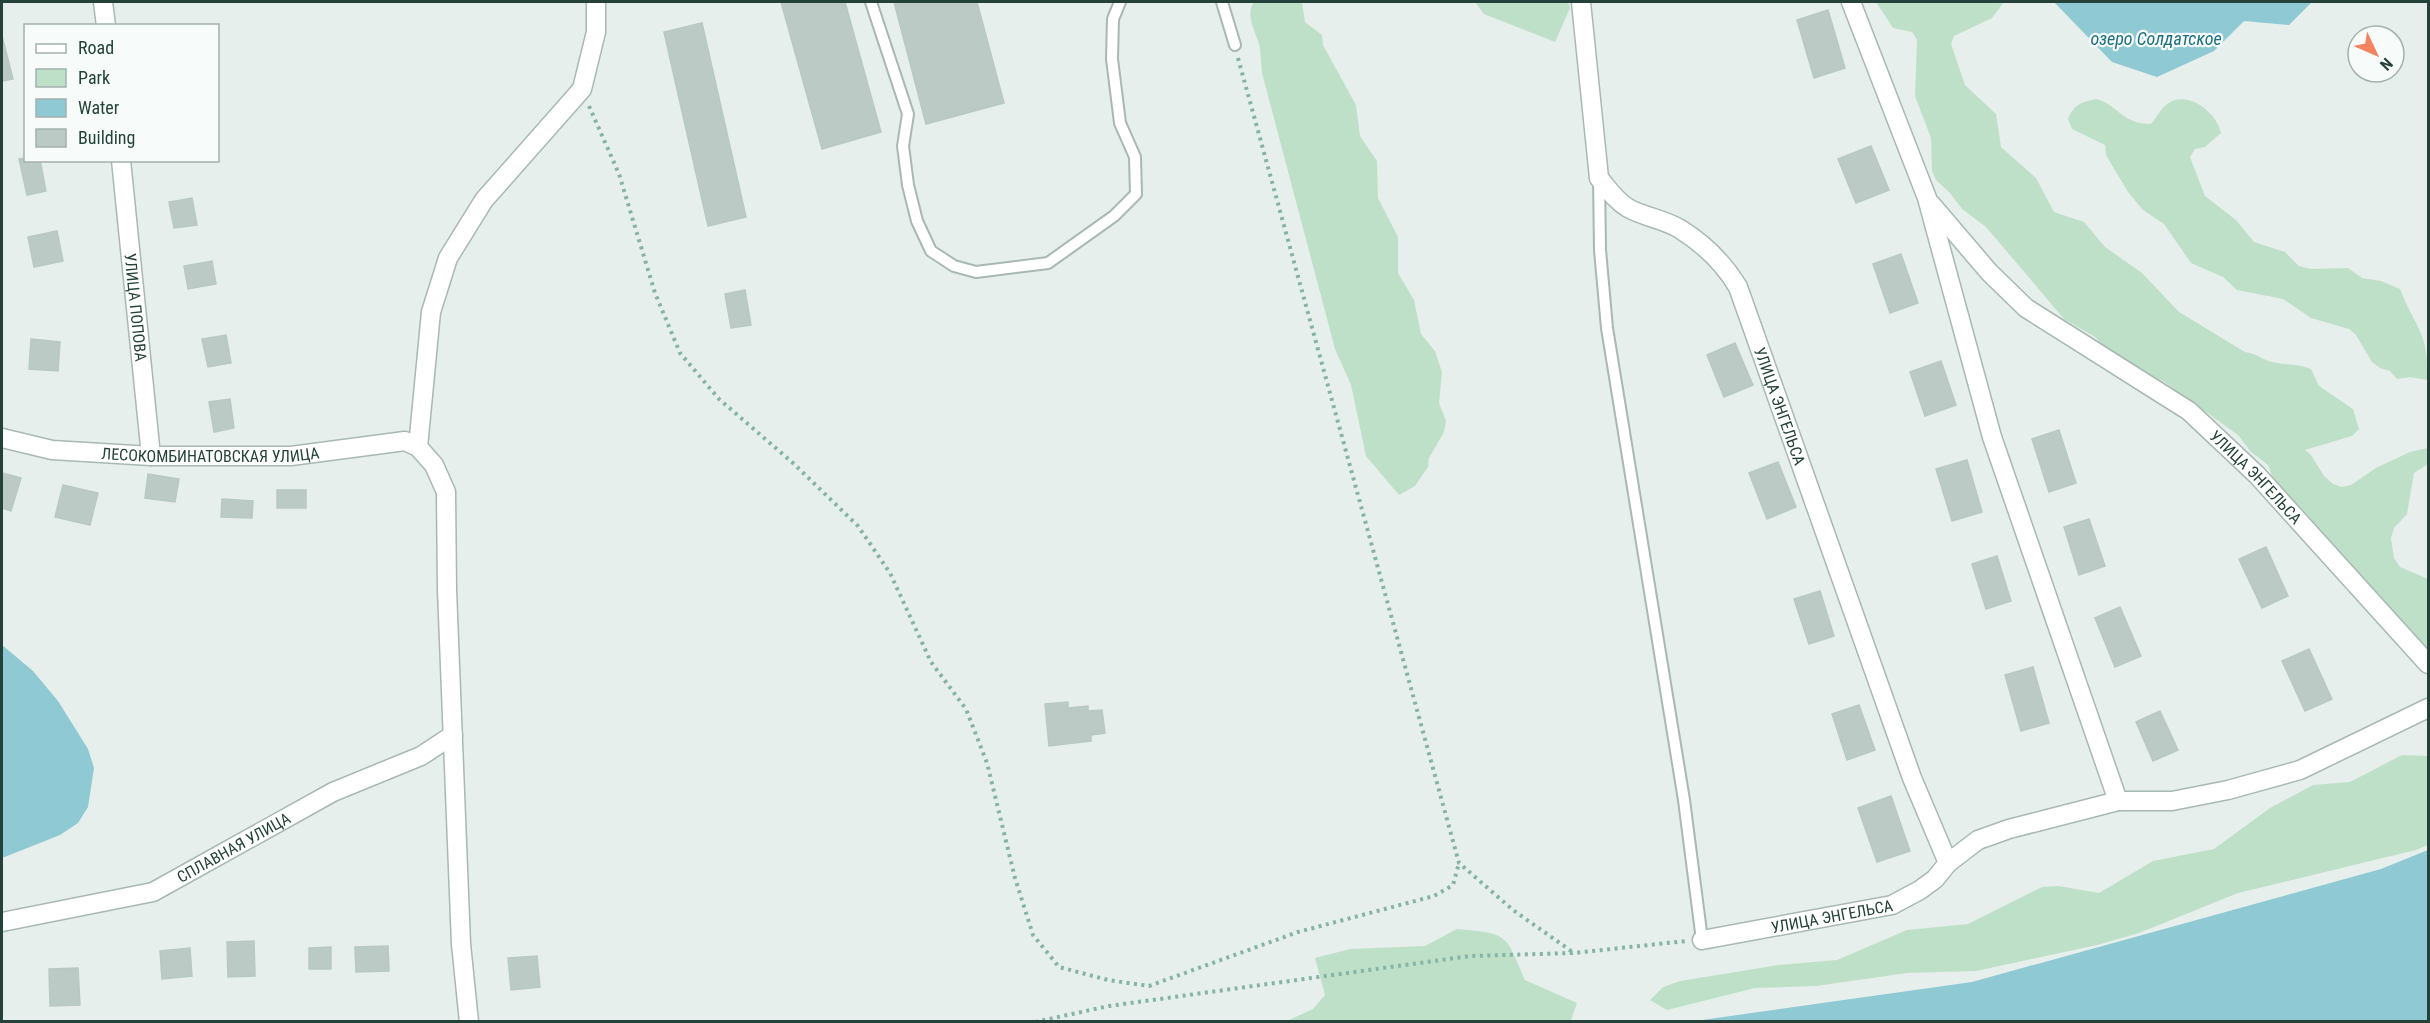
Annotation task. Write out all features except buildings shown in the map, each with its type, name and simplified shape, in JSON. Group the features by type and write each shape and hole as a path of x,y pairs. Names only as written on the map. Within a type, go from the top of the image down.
{"street":[{"path":"103,2 106,24"},
{"path":"469,1022 461,944 446,492 434,465 418,447 431,312 448,258 484,200 582,89 596,32 596,2"},
{"path":"1581,2 1599,178"},
{"name":"УЛИЦА ЭНГЕЛЬСА","path":"1851,2 1927,198 1992,437 2118,801"},
{"name":"УЛИЦА ПОПОВА","path":"121,162 152,456"},
{"name":"УЛИЦА ЭНГЕЛЬСА","path":"1599,178 1612,195 1628,208 1678,228 1710,251 1726,267 1738,287 1908,767 1948,863"},
{"name":"УЛИЦА ЭНГЕЛЬСА","path":"1927,198 1989,272 2026,308 2198,419 2257,475 2428,664"},
{"name":"ЛЕСОКОМБИНАТОВСКАЯ УЛИЦА","path":"2,438 52,450 152,456 291,456 405,441 418,447"},
{"name":"УЛИЦА ЭНГЕЛЬСА","path":"1702,940 1892,905 1935,879 1948,863 1978,840 2118,801 2172,801 2228,790 2301,770 2428,708"},
{"name":"СПЛАВНАЯ УЛИЦА","path":"2,922 153,892 333,792 421,756 453,735"}],"lane":[{"path":"871,2 908,114 903,146 916,221 931,250 954,266 976,272 1048,263 1114,216 1136,194 1135,156 1120,123 1112,59 1113,19 1120,2"},
{"path":"1222,2 1235,45"},
{"path":"1599,178 1600,250 1607,328 1684,801 1702,940"}],"path":[{"path":"582,89 619,174 655,293 680,353 719,399 793,463 858,526 890,573 930,662 966,709 987,763 1015,878 1033,935 1059,967 1108,980 1149,986 1298,932 1434,896 1453,885 1459,863 1235,45"},
{"path":"1459,863 1513,910 1574,953"},
{"path":"1035,1022 1109,1006 1470,956 1574,953 1702,940"}],"green space":[{"path":"1254,2 1302,2 1305,22 1322,35 1323,45 1356,105 1360,136 1377,161 1378,198 1398,237 1398,273 1414,300 1421,334 1435,351 1442,372 1439,403 1446,421 1444,432 1429,458 1428,467 1415,486 1399,495 1366,456 1351,385 1335,349 1262,73 1260,48 1250,13"},
{"path":"1475,2 1568,2 1570,8 1555,42 1484,14"},
{"path":"1876,2 2004,2 1992,18 1954,36 1951,44 1965,85 1996,114 2001,147 2036,178 2054,212 2084,222 2105,247 2142,273 2179,312 2245,352 2272,362 2311,369 2319,386 2353,409 2359,429 2352,436 2305,450 2311,455 2324,476 2333,484 2342,487 2351,485 2376,468 2410,452 2428,448 2428,464 2414,473 2407,514 2394,528 2391,538 2394,558 2400,567 2428,579 2428,656 2278,493 2268,465 2251,452 2238,435 2163,381 2117,361 2095,337 2064,319 1986,227 1962,209 1936,180 1932,171 1931,138 1915,96 1917,40 1912,32 1893,28"},
{"path":"2097,99 2133,121 2151,124 2164,107 2174,100 2191,101 2207,110 2214,117 2221,133 2205,147 2195,149 2190,157 2205,196 2236,220 2254,242 2285,252 2299,266 2311,269 2348,268 2362,278 2381,281 2400,289 2423,340 2426,351 2427,380 2410,377 2397,379 2390,371 2372,362 2356,335 2349,329 2311,318 2283,299 2237,290 2223,277 2191,263 2164,224 2143,210 2128,192 2106,155 2105,145 2072,129 2068,119 2073,110 2083,103"},
{"path":"2402,755 2428,756 2428,845 2416,850 2238,893 2139,933 2097,945 1976,971 1907,973 1816,986 1755,988 1667,1010 1650,1000 1663,987 1680,981 1779,965 1837,960 1907,930 1968,924 2042,887 2058,886 2099,893 2153,861 2214,849 2270,808 2313,785 2350,782"},
{"path":"1457,929 1487,932 1503,939 1513,953 1525,980 1577,1003 1571,1020 1287,1021 1313,1009 1325,995 1315,958 1350,949 1425,946"}],"water":[{"name":"озеро Солдатское","path":"2054,2 2312,2 2289,25 2244,21 2214,51 2157,77 2112,62"},
{"path":"2,645 33,671 58,701 88,749 94,768 88,807 78,823 60,835 2,858"},
{"path":"2428,850 2428,1021 1695,1021 1972,982 2381,869"}]}
